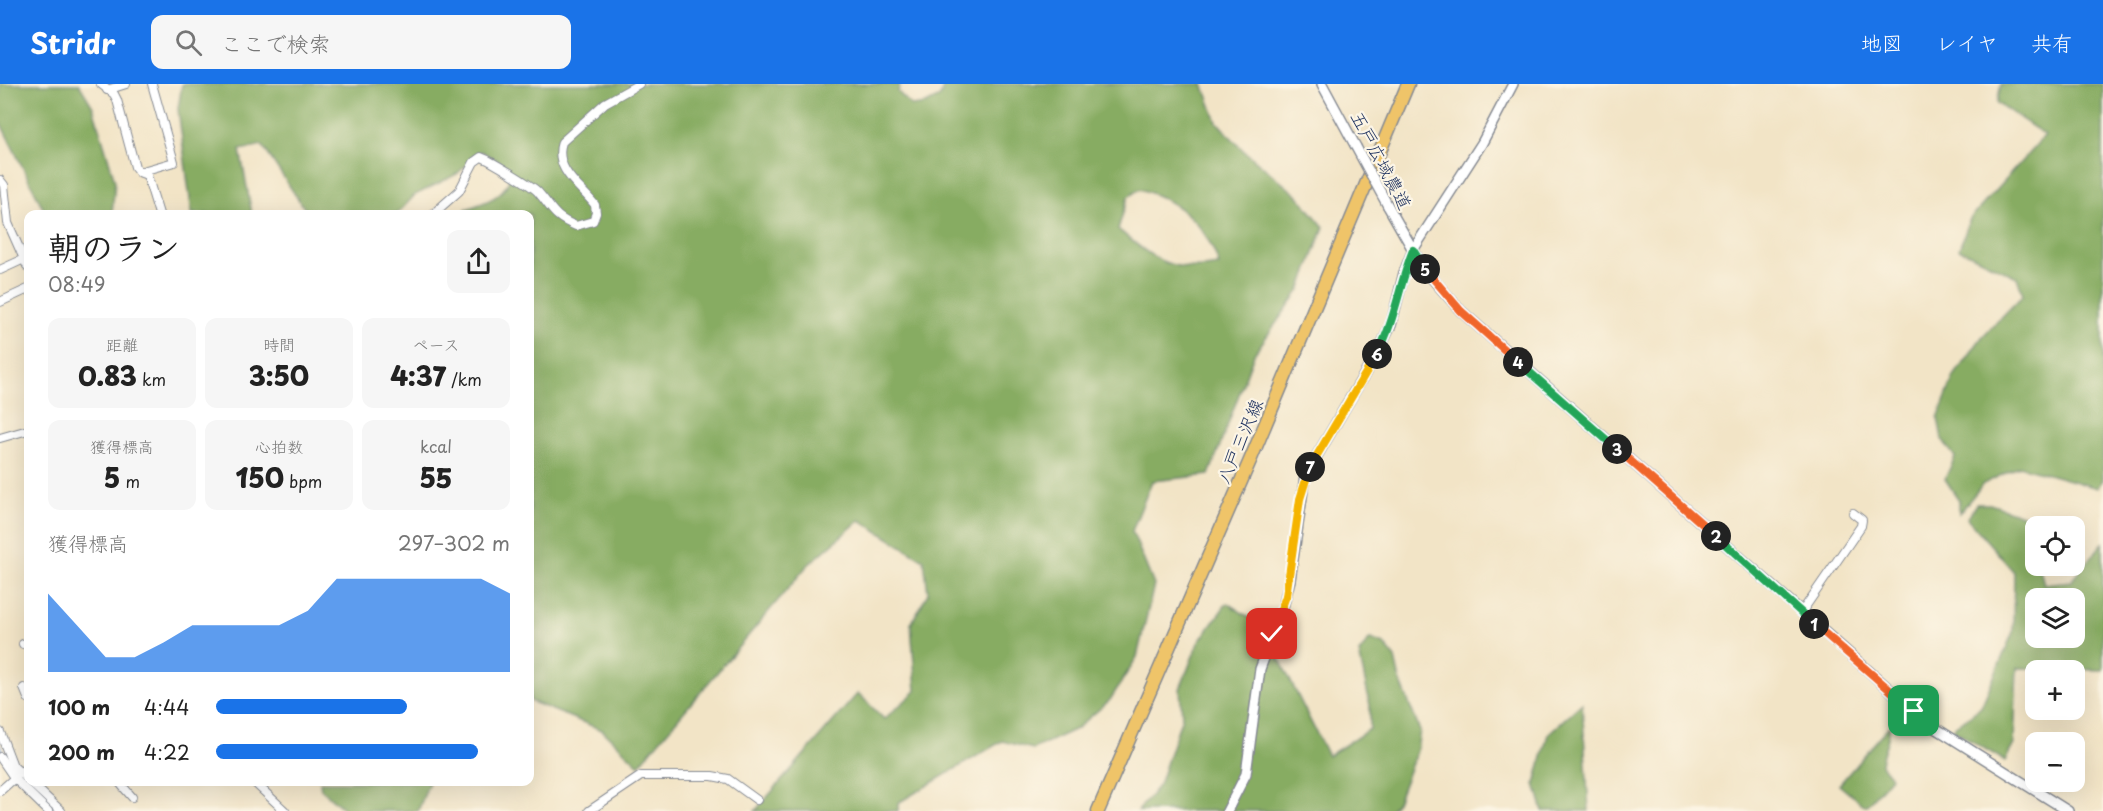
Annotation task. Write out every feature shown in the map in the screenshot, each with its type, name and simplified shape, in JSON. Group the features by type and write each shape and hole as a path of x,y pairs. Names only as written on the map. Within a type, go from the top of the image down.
{"main road":[{"name":"八戸三沢線","path":"1098,811 1252,456 1408,84"}],"street":[{"path":"104,87 126,84"},
{"path":"139,172 174,162 152,84"},
{"path":"438,210 459,191 474,162 481,157 489,159 515,178 537,190 555,216 576,226 587,224 596,213 595,205 561,165 559,150 562,142 605,103 639,84"},
{"name":"五戸広域農道","path":"1322,84 1413,250 1440,290 1461,311 1802,613 1937,729 2068,811"},
{"path":"1227,811 1246,774 1260,669 1284,607 1305,476 1384,340 1413,250 1482,143 1513,84"},
{"path":"104,87 117,100 135,167 139,172 147,175 158,210"},
{"path":"0,180 4,185 8,223 24,259 0,270"},
{"path":"0,302 24,291"},
{"path":"0,438 24,431"},
{"path":"1802,613 1860,526 1862,520 1853,513"},
{"path":"0,732 17,777 24,782"},
{"path":"0,757 24,785"},
{"path":"0,791 24,770"},
{"path":"589,811 641,776 712,776 728,779 758,800"},
{"path":"25,786 48,811"},
{"path":"29,786 61,811"},
{"path":"122,786 132,797"},
{"path":"258,786 285,811"}],"green space":[{"path":"0,84 79,84 93,107 115,181 112,210 44,210 0,122"},
{"path":"182,84 900,84 898,92 912,106 926,104 940,97 944,84 1203,84 1217,122 1243,150 1298,196 1324,227 1300,290 1254,354 1209,475 1152,481 1132,531 1154,585 1137,657 1110,700 1076,729 1033,749 1002,741 898,803 898,811 755,811 858,693 884,719 916,691 911,624 928,593 924,560 860,520 807,566 639,765 602,730 534,703 534,210 466,210 493,198 504,189 510,176 499,162 481,151 457,174 415,195 401,210 305,210 262,145 240,150 251,210 191,210 178,109","holes":["1140,189 1167,201 1190,216 1199,226 1214,250 1219,265 1188,267 1164,262 1142,249 1118,229 1128,197"]},
{"path":"2001,84 2103,84 2103,480 2097,488 2020,466 1983,484 1959,513 1959,500 1945,479 1955,457 1942,439 1938,418 1954,376 1982,337 2023,295 2017,277 1959,249 1970,219 2045,135 1997,103"},
{"path":"1976,504 1990,504 2025,516 2025,576 2042,576 2044,584 2071,581 2075,576 2085,576 2085,564 2103,543 2103,670 2085,670 2085,660 2025,660 2025,668 2017,668 2014,744 2005,761 1952,729 1981,707 2013,632 2014,572 1967,518"},
{"path":"1227,603 1249,617 1281,662 1328,756 1370,729 1370,705 1359,653 1370,639 1384,644 1395,658 1400,680 1420,731 1417,750 1397,802 1389,811 1138,811 1159,785 1182,717 1180,689 1198,643"},
{"path":"1582,703 1589,811 1543,811 1535,784 1548,734"},
{"path":"1889,726 1881,765 1891,777 1867,805 1863,805 1839,785"},
{"path":"321,786 427,786 418,811 346,811 321,789"}],"waterway":[{"path":"0,746 3,756"},
{"path":"39,797 54,811"}],"route":[{"path":"1272,634 1284,607 1290,580 1305,476 1315,455 1366,374 1391,325 1404,273 1413,250 1440,290 1461,311 1914,711"}]}
